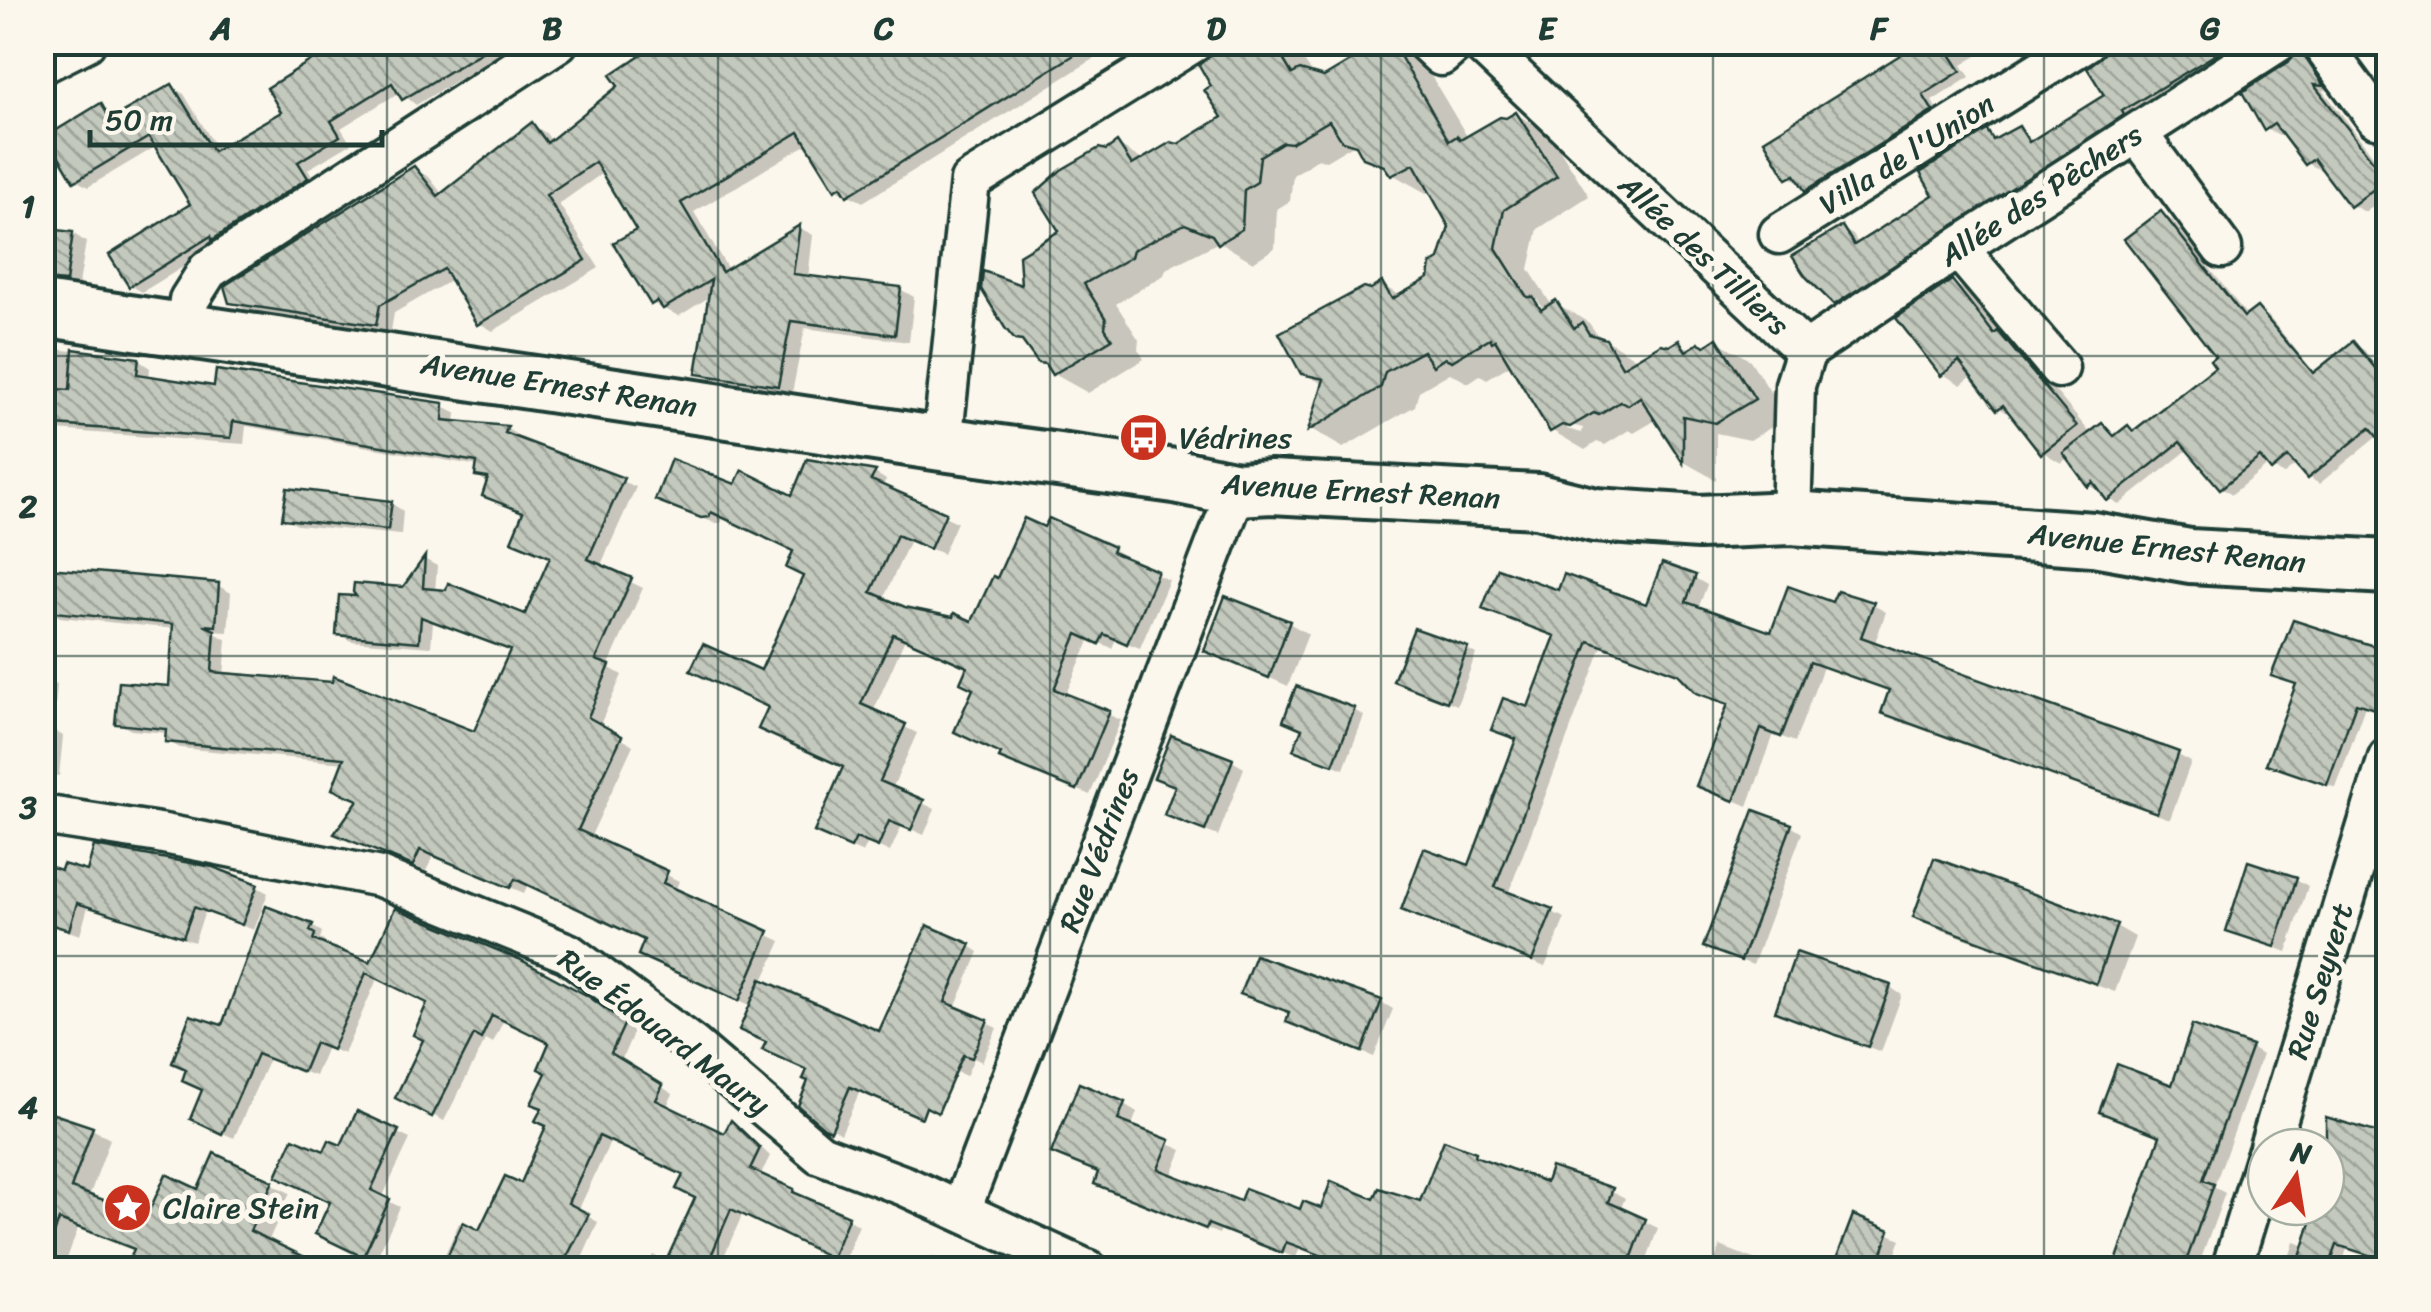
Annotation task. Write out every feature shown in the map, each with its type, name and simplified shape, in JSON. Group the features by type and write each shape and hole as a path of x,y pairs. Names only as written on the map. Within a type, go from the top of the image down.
{"street":[{"path":"42,64 86,42"},
{"path":"186,330 190,300 208,270 558,42"},
{"path":"942,444 970,181 1194,42"},
{"path":"1426,42 1442,56 1458,42"},
{"name":"Allée des Tilliers","path":"1478,42 1806,351 1795,385 1791,518"},
{"name":"Villa de l'Union","path":"1779,234 2086,42"},
{"name":"Allée des Pêchers","path":"1806,351 2278,42"},
{"path":"2320,42 2376,118"},
{"path":"2137,133 2222,248"},
{"path":"1958,248 2060,368"},
{"name":"Avenue Ernest Renan","path":"42,309 1175,476 1236,489 1271,487 1494,497 1538,500 1595,515 1699,522 1791,518 2093,539 2190,556 2388,567"},
{"name":"Rue Védrines","path":"961,1210 1236,489"},
{"name":"Rue Seyvert","path":"2275,1127 2388,758"},
{"name":"Rue Édouard Maury","path":"42,815 158,833 380,877 568,953 692,1045 820,1154 961,1210 1088,1270"},
{"path":"2231,1270 2246,1221"}],"building":[{"path":"310,42 498,42 402,100 392,83 331,121 340,136 298,162 308,178 212,240 211,236 129,287 109,255 190,204 149,137 74,182 47,136 101,103 110,119 172,84 213,151 281,112 267,88 318,56"},
{"path":"660,42 1095,42 847,196 841,186 835,190 799,132 681,203 722,272 800,225 793,274 901,287 895,335 791,321 778,386 696,374 711,280 663,309 657,301 651,305 613,243 636,230 595,162 546,195 586,260 477,325 444,269 380,305 376,325 229,303 224,286 414,166 438,196 532,122 547,143 618,86 610,75"},
{"path":"1222,42 1273,42 1292,74 1300,70 1324,77 1371,49 1373,42 1392,42 1449,141 1457,136 1460,140 1516,112 1557,176 1504,210 1496,248 1527,297 1533,297 1541,310 1556,300 1574,328 1582,322 1589,334 1606,339 1622,367 1661,344 1669,346 1679,340 1686,351 1717,338 1755,399 1715,423 1683,416 1683,463 1640,397 1628,405 1620,402 1599,415 1594,413 1570,427 1562,425 1550,432 1495,340 1490,338 1452,361 1445,358 1433,366 1423,351 1385,372 1381,387 1308,431 1324,379 1301,374 1279,333 1364,287 1371,289 1382,282 1392,299 1429,278 1431,264 1439,259 1449,227 1414,164 1391,176 1384,166 1363,158 1356,145 1342,141 1329,121 1260,156 1257,182 1244,190 1242,229 1218,244 1212,235 1185,224 1133,250 1131,257 1084,284 1106,319 1105,328 1112,339 1052,375 1005,328 981,289 983,271 1021,285 1019,255 1059,231 1035,193 1061,170 1117,142 1132,165 1171,142 1178,144 1222,117 1204,90 1211,86 1199,65"},
{"path":"1921,42 1942,42 1961,71 1923,95 1933,111 1805,191 1795,175 1787,179 1764,140"},
{"path":"2108,42 2236,42 2122,111 2124,115 1834,305 1805,276 1792,256 1842,226 1854,245 1933,195 1920,173 1987,130 1993,140 2019,126 2029,142 2104,95 2087,68 2105,53"},
{"path":"2299,48 2324,86 2314,85 2387,179 2350,207 2314,159 2305,165 2274,124 2264,131 2242,92 2290,61"},
{"path":"2161,211 2244,317 2257,307 2313,373 2353,341 2388,384 2388,450 2370,428 2307,479 2288,457 2271,471 2260,457 2220,489 2180,442 2107,501 2093,482 2088,487 2063,453 2102,423 2114,436 2128,425 2133,431 2215,367 2210,360 2215,356 2124,239"},
{"path":"42,228 73,232 66,282 42,280"},
{"path":"1952,280 1994,334 1998,331 2077,426 2041,454 2003,405 1997,410 1959,361 1941,376 1896,318"},
{"path":"73,349 139,358 137,374 214,386 216,370 444,403 443,420 508,426 505,433 624,478 588,559 632,578 596,660 610,665 588,717 622,736 578,830 668,871 663,883 769,931 739,1001 638,955 644,940 515,879 510,888 420,850 413,866 334,834 358,800 332,789 344,758 165,742 166,729 115,724 119,682 169,686 173,624 44,611 49,568 219,583 216,626 204,625 215,630 212,672 332,682 333,676 474,731 510,650 421,617 419,642 336,635 339,595 356,596 354,583 403,587 425,556 423,588 446,590 448,583 525,614 550,557 511,541 523,512 482,496 488,478 475,476 477,462 233,421 231,438 42,424 42,388 70,390"},
{"path":"671,459 735,484 742,470 792,495 807,459 876,471 871,480 946,513 930,549 897,535 871,592 905,607 953,617 954,613 972,621 1024,518 1044,527 1049,518 1114,547 1112,552 1158,571 1127,644 1104,634 1099,644 1077,634 1054,689 1110,711 1077,790 999,758 1001,754 954,732 973,689 960,683 967,667 893,634 861,704 906,724 880,781 924,800 911,830 889,821 878,847 856,838 851,848 814,832 843,767 758,729 768,707 690,671 703,644 761,670 803,576 786,568 793,551 711,512 709,517 701,518 655,500"},
{"path":"287,488 392,501 388,530 282,519"},
{"path":"1662,563 1696,575 1686,602 1771,632 1788,586 1832,602 1837,591 1874,602 1861,637 2179,752 2157,813 1881,713 1889,690 1810,662 1781,737 1761,729 1734,801 1696,786 1728,704 1696,693 1678,674 1589,641 1495,887 1553,909 1532,961 1401,910 1424,848 1469,865 1516,739 1491,730 1503,698 1528,707 1555,636 1482,609 1498,568 1558,590 1564,574 1646,604"},
{"path":"1225,596 1290,621 1269,678 1204,651"},
{"path":"2293,620 2377,647 2374,655 2388,660 2374,709 2356,703 2327,785 2266,764 2296,684 2271,676"},
{"path":"1414,628 1468,647 1447,702 1393,681"},
{"path":"1296,686 1355,708 1333,765 1293,750 1302,729 1283,721"},
{"path":"1171,735 1233,759 1205,831 1164,815 1175,786 1154,778"},
{"path":"1754,810 1792,824 1741,961 1703,947"},
{"path":"94,846 213,867 258,884 242,925 194,907 183,937 77,903 69,930 42,922 42,864 61,870 63,864 87,871"},
{"path":"1934,858 2117,924 2096,984 1913,917"},
{"path":"2248,861 2297,877 2275,947 2226,931"},
{"path":"266,906 313,924 313,940 370,962 395,908 519,959 588,996 625,1023 611,1053 663,1085 656,1100 724,1133 731,1120 760,1148 750,1169 849,1216 832,1258 731,1209 705,1270 662,1270 695,1198 676,1189 683,1175 599,1136 568,1203 589,1214 560,1270 441,1270 463,1222 479,1230 505,1176 521,1183 546,1126 535,1121 542,1108 531,1104 546,1073 538,1069 549,1043 492,1015 481,1039 474,1035 432,1117 395,1098 423,1040 413,1035 427,1003 366,973 332,1050 315,1043 303,1072 257,1054 222,1134 190,1119 202,1090 182,1081 186,1069 172,1063 190,1015 222,1025"},
{"path":"927,925 971,944 945,1002 988,1020 972,1058 963,1055 938,1113 926,1107 922,1118 850,1087 831,1131 824,1128 798,1106 808,1081 803,1079 807,1070 762,1050 766,1042 739,1030 761,979 879,1031"},
{"path":"1796,952 1891,985 1868,1047 1775,1012"},
{"path":"1255,955 1382,1000 1362,1052 1286,1022 1289,1012 1240,994"},
{"path":"2192,1025 2252,1046 2203,1180 2214,1184 2183,1270 2113,1270 2160,1136 2099,1112 2117,1064 2172,1085"},
{"path":"1079,1083 1125,1102 1118,1120 1170,1140 1158,1169 1240,1201 1245,1188 1300,1209 1303,1201 1321,1208 1331,1181 1374,1199 1379,1188 1420,1201 1444,1140 1546,1182 1551,1167 1613,1188 1608,1202 1646,1219 1630,1262 1610,1255 1606,1270 1360,1270 1286,1242 1282,1253 1208,1224 1206,1229 1094,1184 1098,1172 1051,1153"},
{"path":"42,1110 93,1127 71,1188 147,1216 166,1174 198,1189 214,1153 273,1181 250,1231 332,1270 125,1270 134,1249 59,1220 46,1256 42,1255"},
{"path":"357,1111 399,1130 371,1190 390,1199 363,1257 315,1234 330,1202 276,1176 293,1138 324,1151 329,1140 341,1145"},
{"path":"2326,1117 2388,1136 2388,1261 2337,1245 2328,1270 2296,1270 2310,1227 2346,1227 2346,1127 2326,1127"},
{"path":"1853,1215 1890,1230 1876,1270 1832,1270"}],"place":[{"name":"Védrines","path":"1144,438"},
{"name":"Claire Stein","path":"128,1208"}]}
